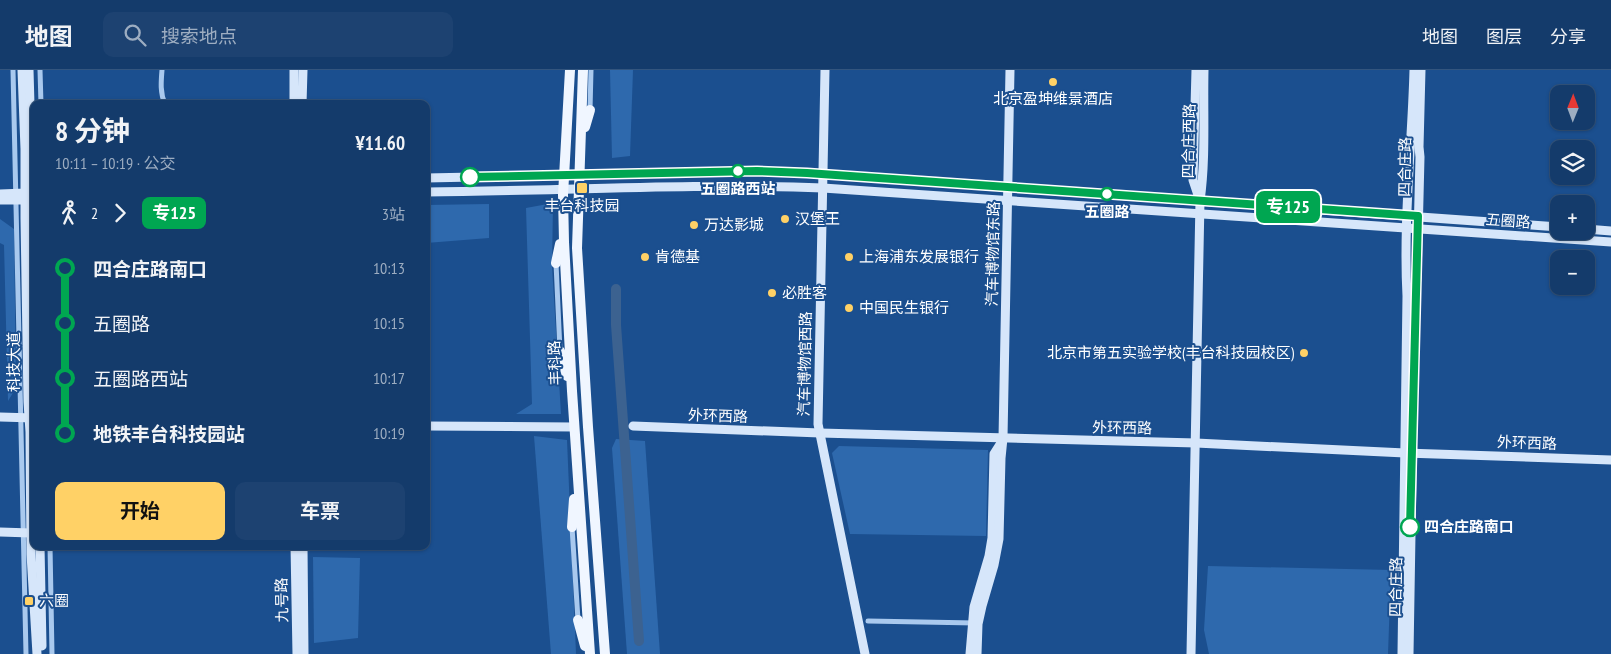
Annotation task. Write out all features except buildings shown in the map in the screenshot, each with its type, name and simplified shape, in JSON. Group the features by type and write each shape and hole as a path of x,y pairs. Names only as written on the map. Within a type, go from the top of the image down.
{"main road":[{"name":"丰科路","path":"570,70 563,190 564,231 574,427 589,654"},
{"name":"丰科路","path":"583,70 578,258 588,427 605,654"},
{"path":"580,143 590,110"},
{"path":"556,263 564,231"},
{"path":"560,351 572,391"},
{"path":"572,527 574,496 578,478"},
{"path":"578,620 589,654"}],"street":[{"path":"13,70 26,196"},
{"name":"科技大道","path":"22,70 26,196 27,533 37,654"},
{"name":"科技大道","path":"29,70 26,196 30,233"},
{"path":"40,70 41,100"},
{"path":"162,70 161,85 164,100"},
{"path":"294,70 294,100"},
{"path":"302,100 303,70"},
{"path":"590,110 591,70"},
{"name":"汽车博物馆西路","path":"825,70 818,424 865,654"},
{"name":"汽车博物馆东路","path":"1003,438 1010,70"},
{"name":"四合庄西路","path":"1196,70 1193,180 1200,201"},
{"name":"四合庄西路","path":"1200,201 1203,181 1204,70"},
{"name":"四合庄路","path":"1409,654 1407,227 1414,70"},
{"name":"四合庄路","path":"1402,654 1408,453 1418,228 1421,70"},
{"name":"五圈路","path":"430,178 757,171 823,174 1550,226"},
{"name":"五圈路","path":"430,192 756,186 823,188 1611,242"},
{"path":"0,194 26,196"},
{"path":"0,200 26,196"},
{"path":"1191,654 1200,201"},
{"path":"1595,230 1611,231"},
{"name":"丰科路","path":"556,263 560,351"},
{"path":"0,418 28,418"},
{"path":"430,426 574,427"},
{"name":"外环西路","path":"633,426 820,434 1196,443 1611,460"},
{"path":"977,654 974,608 989,556 992,538 994,454 1003,438"},
{"path":"572,527 578,620"},
{"path":"0,532 27,533 26,654"},
{"path":"40,550 42,654"},
{"path":"50,550 52,654"},
{"name":"九号路","path":"296,550 297,654"},
{"name":"九号路","path":"304,550 304,654"},
{"path":"868,621 974,623"},
{"path":"970,654 974,623"}],"shaded area":[{"path":"610,70 633,70 630,156 612,158"},
{"path":"553,203 552,266 561,414 516,414 532,404 526,208"},
{"path":"489,204 489,238 430,243 430,205"},
{"path":"0,219 14,229 16,388 8,401 4,245 0,243"},
{"path":"534,436 567,440 576,654 551,654"},
{"path":"616,439 645,441 660,654 627,654 612,448"},
{"path":"839,446 988,450 986,536 850,534 832,453"},
{"path":"313,557 360,558 358,638 314,643"},
{"path":"1208,566 1391,570 1388,654 1209,654 1204,630"}],"waterway":[{"path":"616,289 616,325 639,641"}],"bus line":[{"name":"专125","path":"470,177 657,172 757,171 807,173 1418,216 1410,527"}],"place":[{"name":"北京盈坤维景酒店","path":"1053,82"},
{"name":"五圈路西站","path":"738,171"},
{"name":"丰台科技园","path":"582,188"},
{"name":"五圈路","path":"1107,194"},
{"name":"汉堡王","path":"785,219"},
{"name":"万达影城","path":"694,225"},
{"name":"肯德基","path":"645,257"},
{"name":"上海浦东发展银行","path":"849,257"},
{"name":"必胜客","path":"772,293"},
{"name":"中国民生银行","path":"849,308"},
{"name":"北京市第五实验学校(丰台科技园校区)","path":"1304,353"},
{"name":"四合庄路南口","path":"1410,527"},
{"name":"六圈","path":"29,601"}]}
